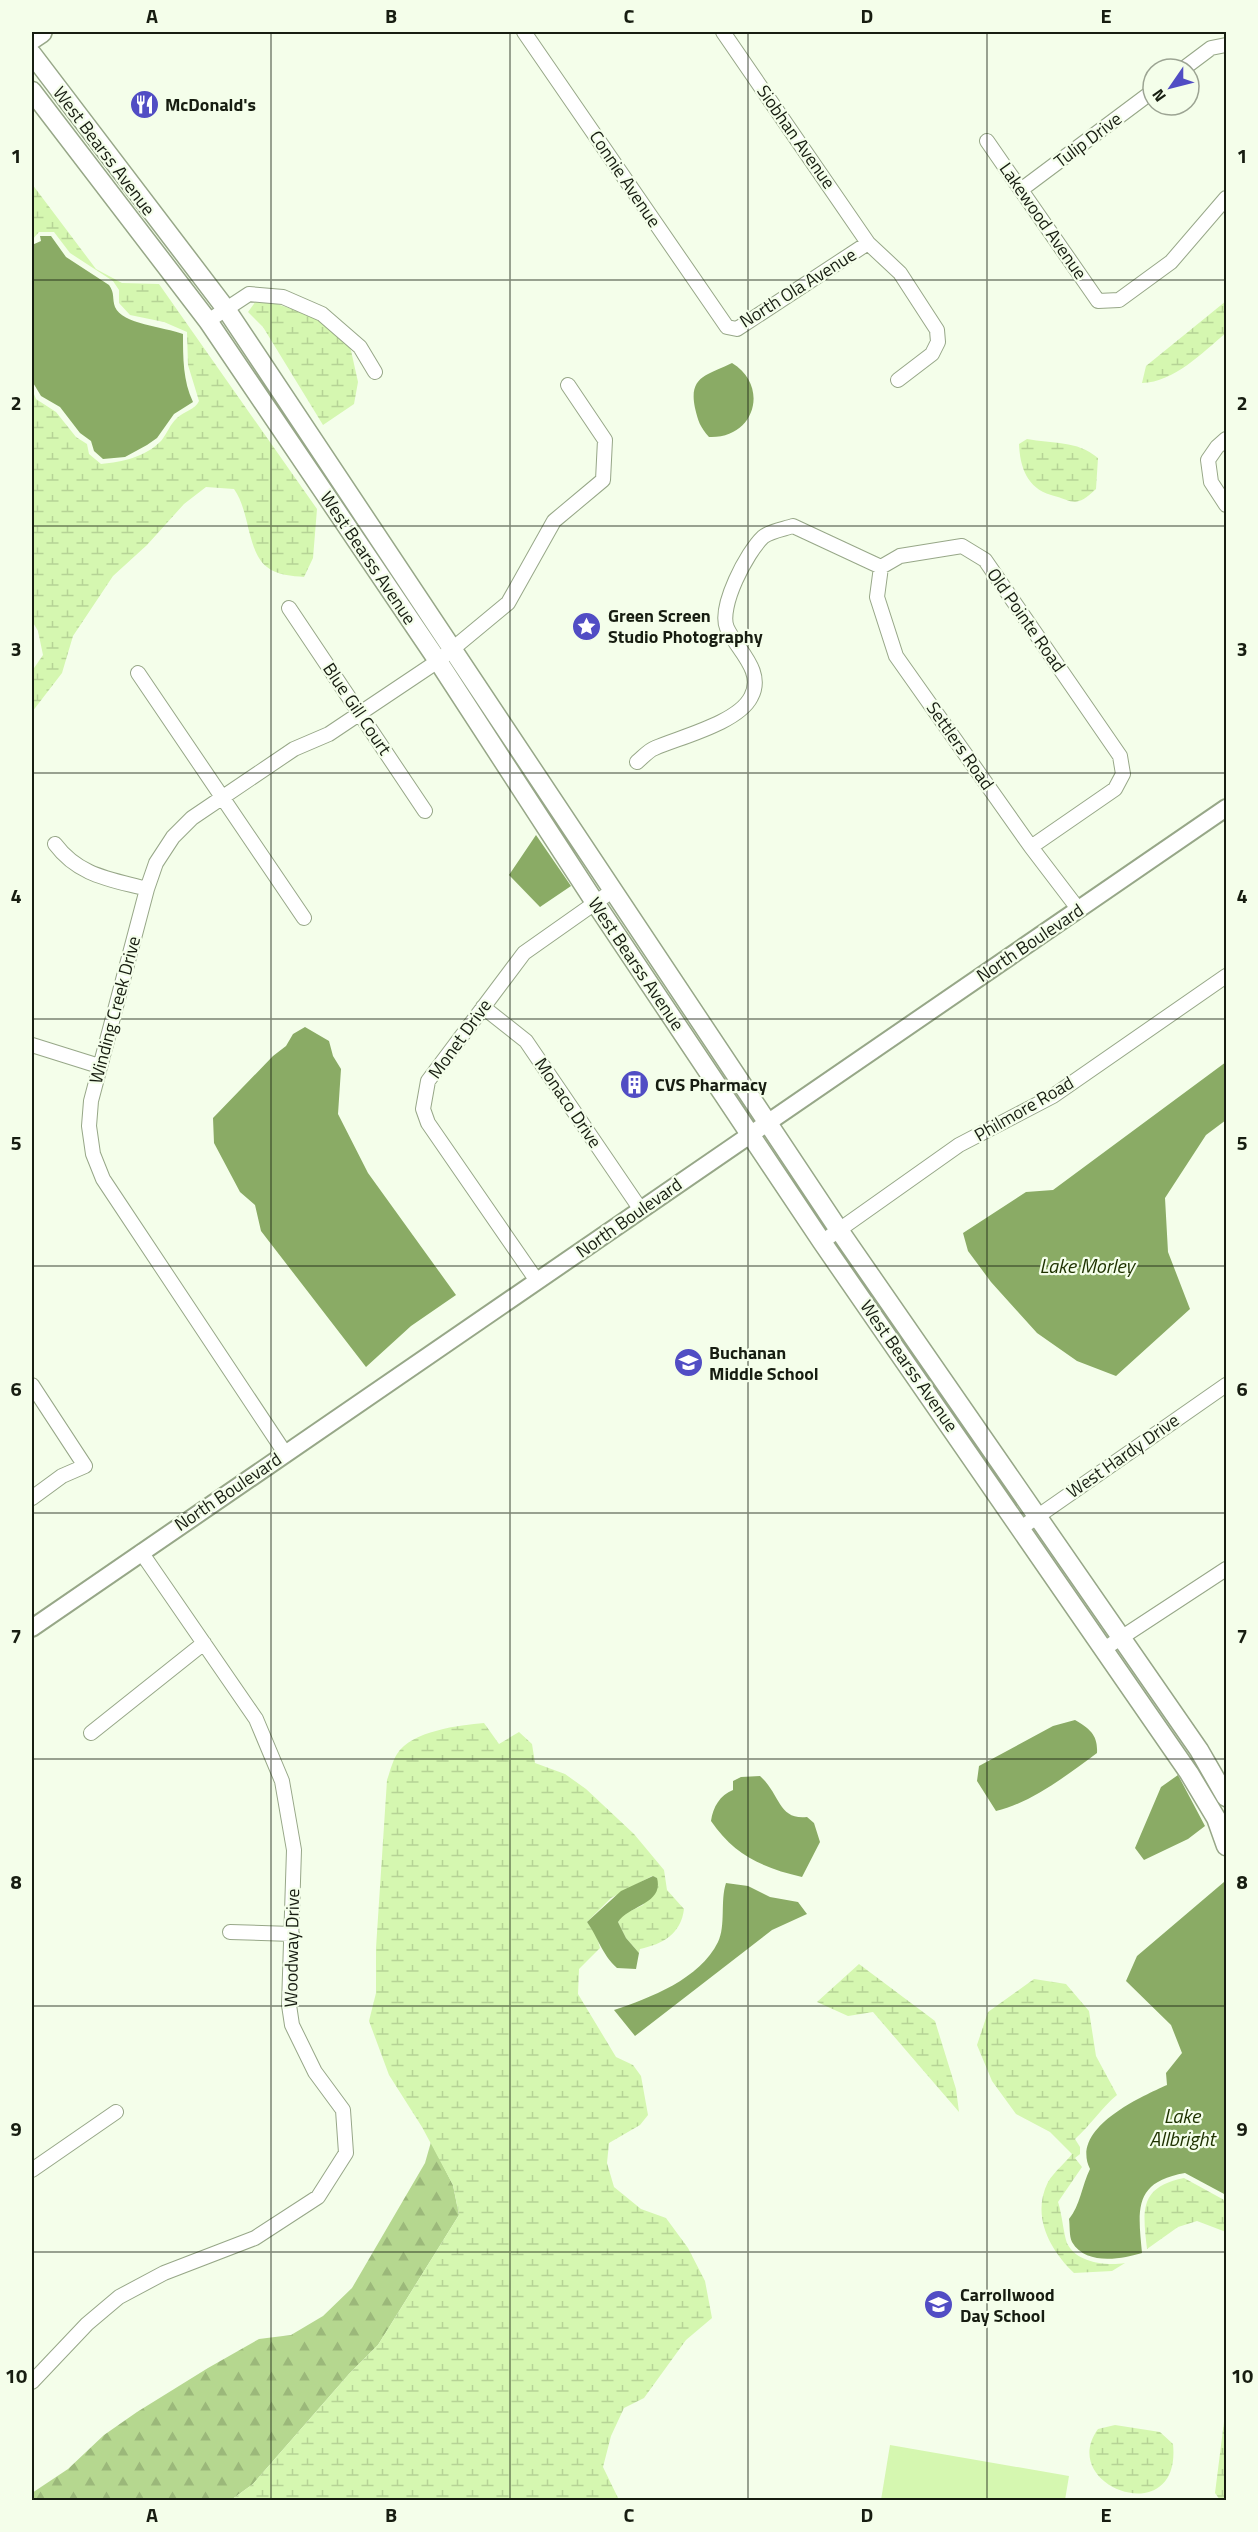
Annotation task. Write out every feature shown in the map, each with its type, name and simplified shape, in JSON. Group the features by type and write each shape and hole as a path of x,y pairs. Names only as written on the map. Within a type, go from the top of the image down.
{"main road":[{"path":"32,38 41,32"},
{"name":"West Bearss Avenue","path":"32,54 226,309 454,648 612,891 839,1230 1187,1733 1227,1797"},
{"name":"West Bearss Avenue","path":"32,91 208,321 438,661 596,904 822,1242 1170,1745 1216,1818 1227,1846"}],"street":[{"name":"Connie Avenue","path":"524,32 727,327"},
{"name":"Siobhan Avenue","path":"723,32 868,243 900,273 937,330 938,342 932,354 898,380"},
{"path":"1199,57 1211,48 1227,45"},
{"name":"Tulip Drive","path":"1023,189 1141,100"},
{"name":"Lakewood Avenue","path":"987,141 1023,189 1098,301 1119,300 1171,262 1227,198"},
{"name":"North Ola Avenue","path":"727,327 737,329 868,243"},
{"path":"208,321 249,294 283,297 318,311 360,346 375,372"},
{"name":"Winding Creek Drive","path":"285,1454 102,1179 93,1154 89,1126 91,1101 99,1066 147,889 156,862 172,837 192,818 294,749 329,734 454,648 508,603 554,521 603,480 605,440 568,386"},
{"path":"1227,439 1217,447 1208,460 1210,482 1227,505"},
{"path":"637,762 653,748 692,736 731,715 751,699 755,687 754,671 726,626 725,607 751,551 764,535 793,526 881,567"},
{"name":"Old Pointe Road","path":"881,567 900,556 962,546 985,560 1120,756 1123,774 1115,789 1031,847"},
{"name":"Settlers Road","path":"881,567 877,597 896,656 1031,847 1079,910"},
{"name":"Blue Gill Court","path":"289,608 425,811"},
{"path":"138,673 304,918"},
{"name":"North Boulevard","path":"32,1628 641,1210 750,1132 1227,808"},
{"path":"56,844 67,860 81,870 147,889"},
{"name":"Monet Drive","path":"537,1281 428,1123 423,1109 428,1081 524,953 543,937 596,904 612,891"},
{"name":"Philmore Road","path":"822,1242 959,1145 1053,1096 1227,976"},
{"name":"Monaco Drive","path":"483,1007 526,1041 641,1210"},
{"path":"32,1045 99,1066"},
{"path":"32,1385 85,1466 62,1476 32,1498"},
{"name":"West Hardy Drive","path":"1021,1528 1227,1385"},
{"path":"932,1400 949,1389"},
{"name":"Woodway Drive","path":"32,2382 87,2324 119,2297 164,2273 255,2238 318,2197 346,2153 343,2110 315,2072 292,2025 289,2005 294,1850 282,1781 256,1719 141,1552"},
{"path":"1104,1649 1227,1569"},
{"path":"92,1733 204,1643"},
{"path":"1170,1745 1187,1733"},
{"path":"230,1932 292,1935"},
{"path":"32,2170 116,2112"}],"green space":[{"path":"32,184 96,269 122,283 159,284 317,509 313,558 304,577 285,575 271,570 260,560 252,542 243,508 234,489 206,487 184,504 147,545 113,576 73,636 62,673 32,712 32,671 43,655 38,631 32,621 32,389 36,399 56,412 76,437 87,444 89,454 101,464 125,460 148,451 161,441 177,418 199,401 188,365 187,332 164,322 130,315 119,303 119,290 113,281 70,253 54,232 39,232 32,240"},
{"path":"256,301 274,303 315,317 350,346 358,382 354,404 323,425 263,327 248,312"},
{"path":"1226,301 1226,333 1176,372 1165,378 1142,383 1146,366"},
{"path":"1027,439 1073,445 1090,452 1098,458 1096,489 1083,499 1074,502 1043,492 1036,487 1026,476 1021,461 1019,444"},
{"path":"484,1723 499,1744 519,1732 532,1744 535,1763 565,1774 586,1789 634,1834 664,1870 667,1890 684,1909 679,1925 670,1937 640,1949 639,1953 626,1938 618,1922 622,1915 643,1905 657,1878 652,1876 611,1898 587,1922 596,1934 600,1948 579,1969 578,1994 616,2057 633,2065 641,2076 648,2115 640,2125 609,2143 607,2163 614,2187 641,2209 666,2218 688,2248 705,2281 712,2318 686,2340 644,2398 624,2408 611,2436 603,2467 619,2500 231,2500 253,2484 349,2374 378,2345 459,2215 453,2185 422,2127 389,2075 369,2021 376,1993 376,1948 387,1780 392,1764 404,1746 424,1735 462,1725"},
{"path":"859,1964 935,2021 956,2089 959,2112 873,2012 848,2016 817,2002"},
{"path":"1034,1979 1066,1984 1089,2011 1096,2056 1117,2095 1075,2139 1080,2147 1080,2154 1075,2158 1082,2167 1058,2202 1068,2245 1079,2256 1094,2262 1125,2263 1112,2271 1074,2273 1057,2254 1042,2220 1043,2195 1050,2178 1072,2154 1050,2132 1016,2114 992,2081 977,2045 988,2012"},
{"path":"431,2142 453,2185 459,2215 378,2345 349,2374 253,2484 231,2500 32,2500 32,2493 68,2469 104,2435 137,2412 259,2339 291,2335 323,2316 352,2288 425,2163"},
{"path":"1184,2178 1226,2201 1226,2232 1197,2221 1178,2227 1147,2249 1145,2213 1151,2195 1169,2182"},
{"path":"1226,2406 1226,2500 1220,2500 1215,2493"},
{"path":"1115,2425 1160,2432 1173,2444 1171,2471 1159,2487 1142,2493 1123,2491 1106,2482 1093,2468 1090,2450 1098,2429"},
{"path":"890,2445 1069,2476 1065,2500 881,2500"}],"water":[{"path":"40,236 51,236 66,257 109,285 119,313 144,324 183,334 185,378 193,402 174,414 157,438 125,457 103,459 94,451 91,441 80,433 60,407 41,396 32,381 32,245 41,241"},
{"path":"732,363 744,373 751,385 754,397 752,409 747,421 737,430 725,435 709,437 697,417 695,389 702,378"},
{"path":"536,835 571,886 540,907 509,875"},
{"path":"305,1027 329,1041 333,1056 341,1069 338,1114 368,1173 456,1295 411,1326 366,1367 261,1231 255,1205 240,1192 214,1143 213,1118 273,1056 286,1046 293,1034"},
{"name":"Lake Morley","path":"1226,1062 1226,1120 1206,1135 1165,1198 1168,1252 1190,1309 1116,1376 1077,1361 1037,1333 991,1282 968,1251 963,1233 1026,1192 1053,1190"},
{"path":"1075,1720 1092,1733 1097,1753 1062,1779 1036,1794 996,1811 977,1781 979,1766 1053,1726"},
{"path":"1178,1775 1205,1826 1188,1839 1144,1860 1135,1848 1161,1787"},
{"path":"760,1776 780,1805 790,1815 807,1817 814,1823 820,1842 802,1877 750,1858 729,1843 711,1821 718,1802 733,1790 733,1781 741,1777"},
{"path":"653,1876 657,1878 658,1887 651,1899 623,1916 618,1922 626,1938 639,1953 636,1969 617,1968 607,1957 587,1922 621,1891"},
{"name":"Lake Allbright","path":"1224,1882 1226,1891 1226,2195 1185,2173 1168,2177 1156,2183 1147,2191 1142,2200 1140,2224 1142,2253 1105,2259 1086,2255 1072,2242 1069,2219 1076,2208 1090,2169 1086,2154 1090,2141 1098,2128 1110,2117 1140,2098 1167,2085 1166,2073 1182,2053 1171,2025 1126,1981 1137,1956"},
{"path":"726,1883 748,1886 770,1897 798,1902 807,1914 772,1930 635,2036 614,2010 643,2000 687,1977 710,1955 720,1936"}],"place":[{"name":"McDonald's","path":"144,105"},
{"name":"Green Screen Studio Photography","path":"587,626"},
{"name":"CVS Pharmacy","path":"634,1085"},
{"name":"Buchanan Middle School","path":"688,1363"},
{"name":"Carrollwood Day School","path":"939,2305"}]}
